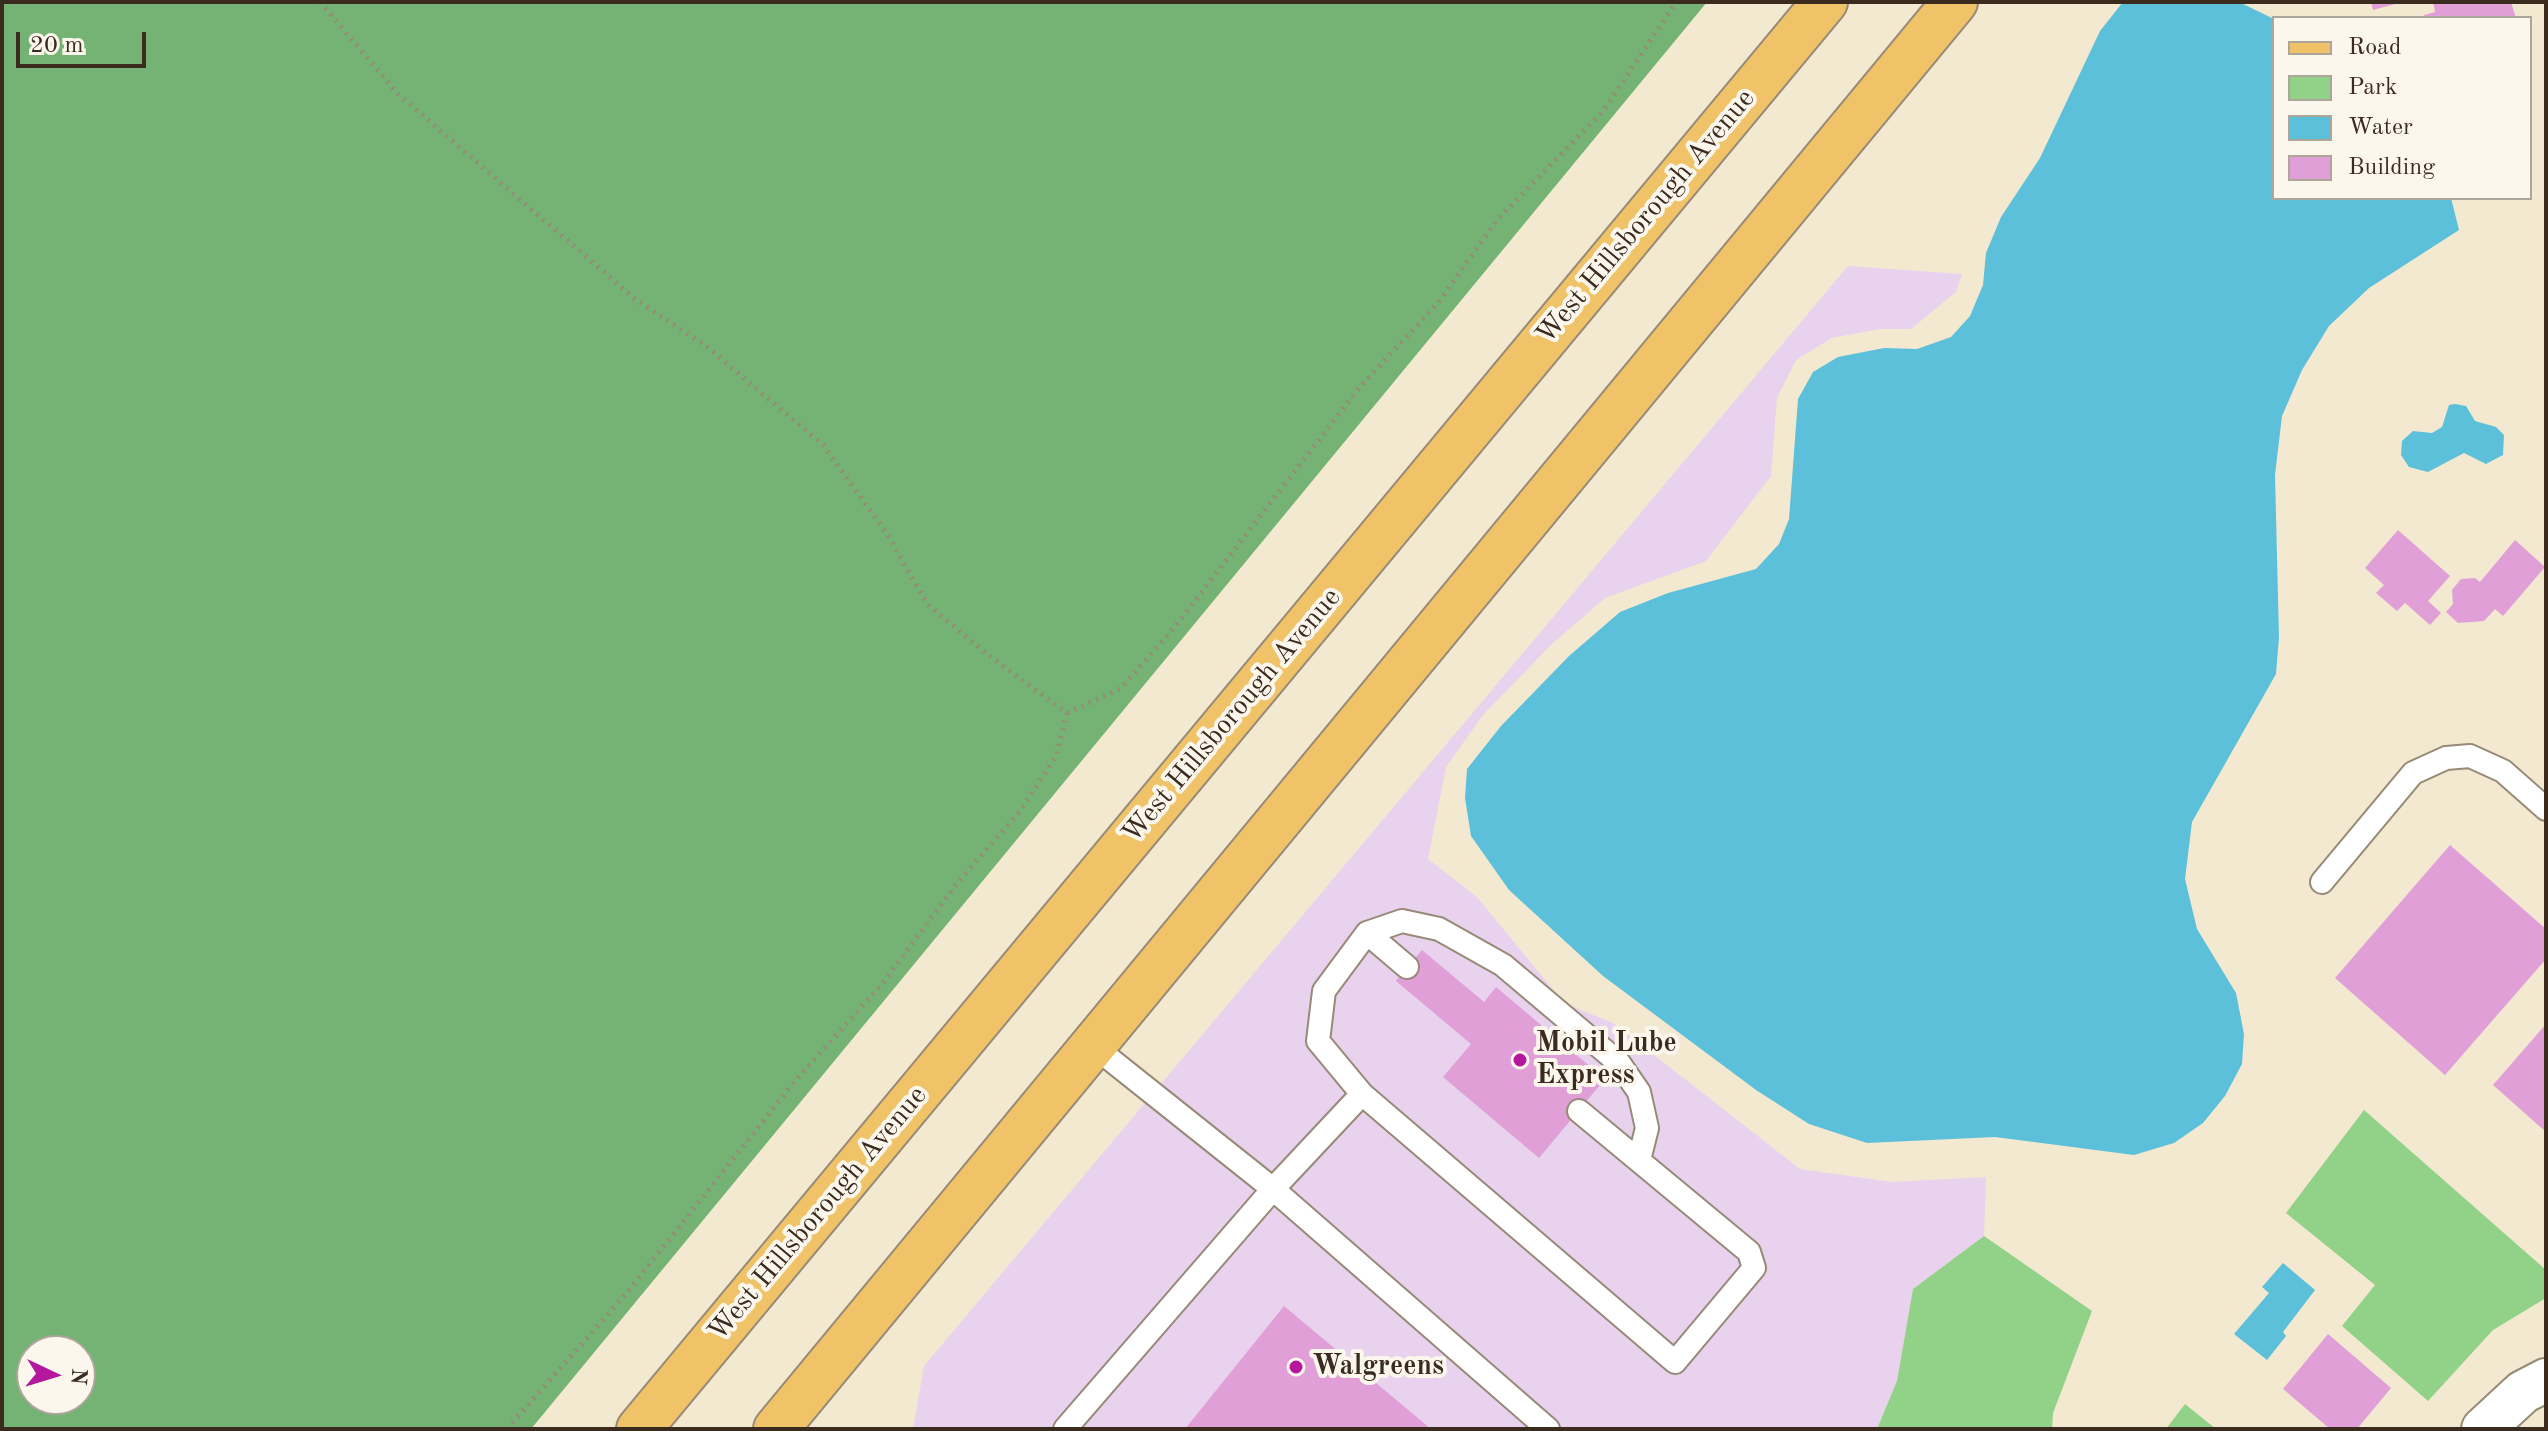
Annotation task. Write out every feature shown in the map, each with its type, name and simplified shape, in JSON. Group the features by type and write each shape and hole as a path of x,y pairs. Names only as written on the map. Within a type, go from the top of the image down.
{"main road":[{"name":"West Hillsborough Avenue","path":"639,1429 1825,2"},
{"path":"776,1429 1955,2"}],"street":[{"path":"2483,1429 2523,1392 2546,1380"}],"lane":[{"path":"2322,882 2413,773 2446,758 2470,756 2503,771 2546,809"},
{"path":"1579,1111 1749,1252 1754,1268 1675,1362 1362,1094 1318,1041 1324,991 1367,933 1402,921 1439,929 1473,945 1515,975 1619,1063 1639,1092 1647,1128 1639,1160"},
{"path":"1367,933 1407,967"},
{"path":"1091,1044 1273,1189 1548,1429"},
{"path":"1065,1429 1273,1189 1362,1094"}],"path":[{"path":"320,2 410,105 635,299 706,346 823,445 885,531 928,605 987,654 1067,713"},
{"path":"1067,713 1120,689 1174,628 1359,388 1438,303 1497,220 1604,110 1676,2"},
{"path":"507,1429 625,1295 795,1081 882,984 958,882 1021,810 1056,756 1067,713"}],"shaded area":[{"path":"1848,266 1962,274 1956,292 1911,329 1879,329 1832,338 1796,360 1777,398 1771,476 1706,561 1605,598 1553,643 1483,715 1446,767 1428,859 1477,897 1564,1003 1613,1023 1800,1169 1892,1182 1986,1177 1984,1236 1913,1289 1897,1381 1877,1429 913,1429 924,1366"}],"green space":[{"path":"2,2 1707,2 531,1429 2,1429"},
{"path":"2364,1110 2546,1270 2546,1298 2493,1330 2428,1401 2342,1326 2375,1285 2286,1213"},
{"path":"1984,1236 2092,1311 2053,1413 2052,1429 1877,1429 1897,1381 1913,1289"},
{"path":"2185,1404 2216,1429 2166,1429"}],"water":[{"path":"2123,2 2239,2 2272,18 2272,200 2452,200 2459,230 2369,288 2329,326 2302,370 2282,416 2275,475 2279,637 2276,674 2192,822 2185,879 2197,929 2236,993 2244,1034 2242,1064 2225,1096 2203,1123 2174,1143 2134,1155 1995,1137 1867,1143 1809,1124 1756,1090 1603,976 1509,890 1471,836 1465,798 1467,769 1501,726 1569,656 1620,612 1668,593 1756,569 1779,544 1789,519 1798,399 1813,372 1838,357 1884,348 1917,349 1951,337 1970,316 1983,285 1986,253 2001,217 2040,158 2100,31"},
{"path":"2449,405 2466,406 2475,421 2496,427 2504,435 2503,455 2486,464 2464,453 2428,472 2409,467 2401,455 2402,441 2413,431 2432,433 2442,427"},
{"path":"2283,1263 2315,1290 2283,1332 2286,1336 2267,1360 2234,1334 2269,1293 2262,1287"}],"building":[{"path":"2371,2 2398,2 2399,3 2373,10"},
{"path":"2433,2 2511,2 2515,16 2424,15 2435,12"},
{"path":"2398,530 2450,576 2428,601 2441,613 2430,625 2405,603 2397,611 2376,593 2384,585 2365,568"},
{"path":"2515,540 2545,567 2503,616 2495,609 2484,621 2458,623 2446,612 2453,604 2452,590 2461,579 2475,578 2480,582"},
{"path":"2450,845 2546,929 2546,959 2445,1075 2335,978"},
{"name":"Mobil Lube Express","path":"1422,950 1484,1002 1496,987 1605,1079 1539,1158 1443,1077 1471,1044 1396,981"},
{"path":"2546,1024 2546,1132 2493,1085"},
{"name":"Walgreens","path":"1284,1306 1431,1429 1185,1429"},
{"path":"2328,1334 2391,1388 2357,1429 2330,1429 2283,1389"}],"place":[{"name":"Mobil Lube Express","path":"1520,1060"},
{"name":"Walgreens","path":"1296,1367"}]}
